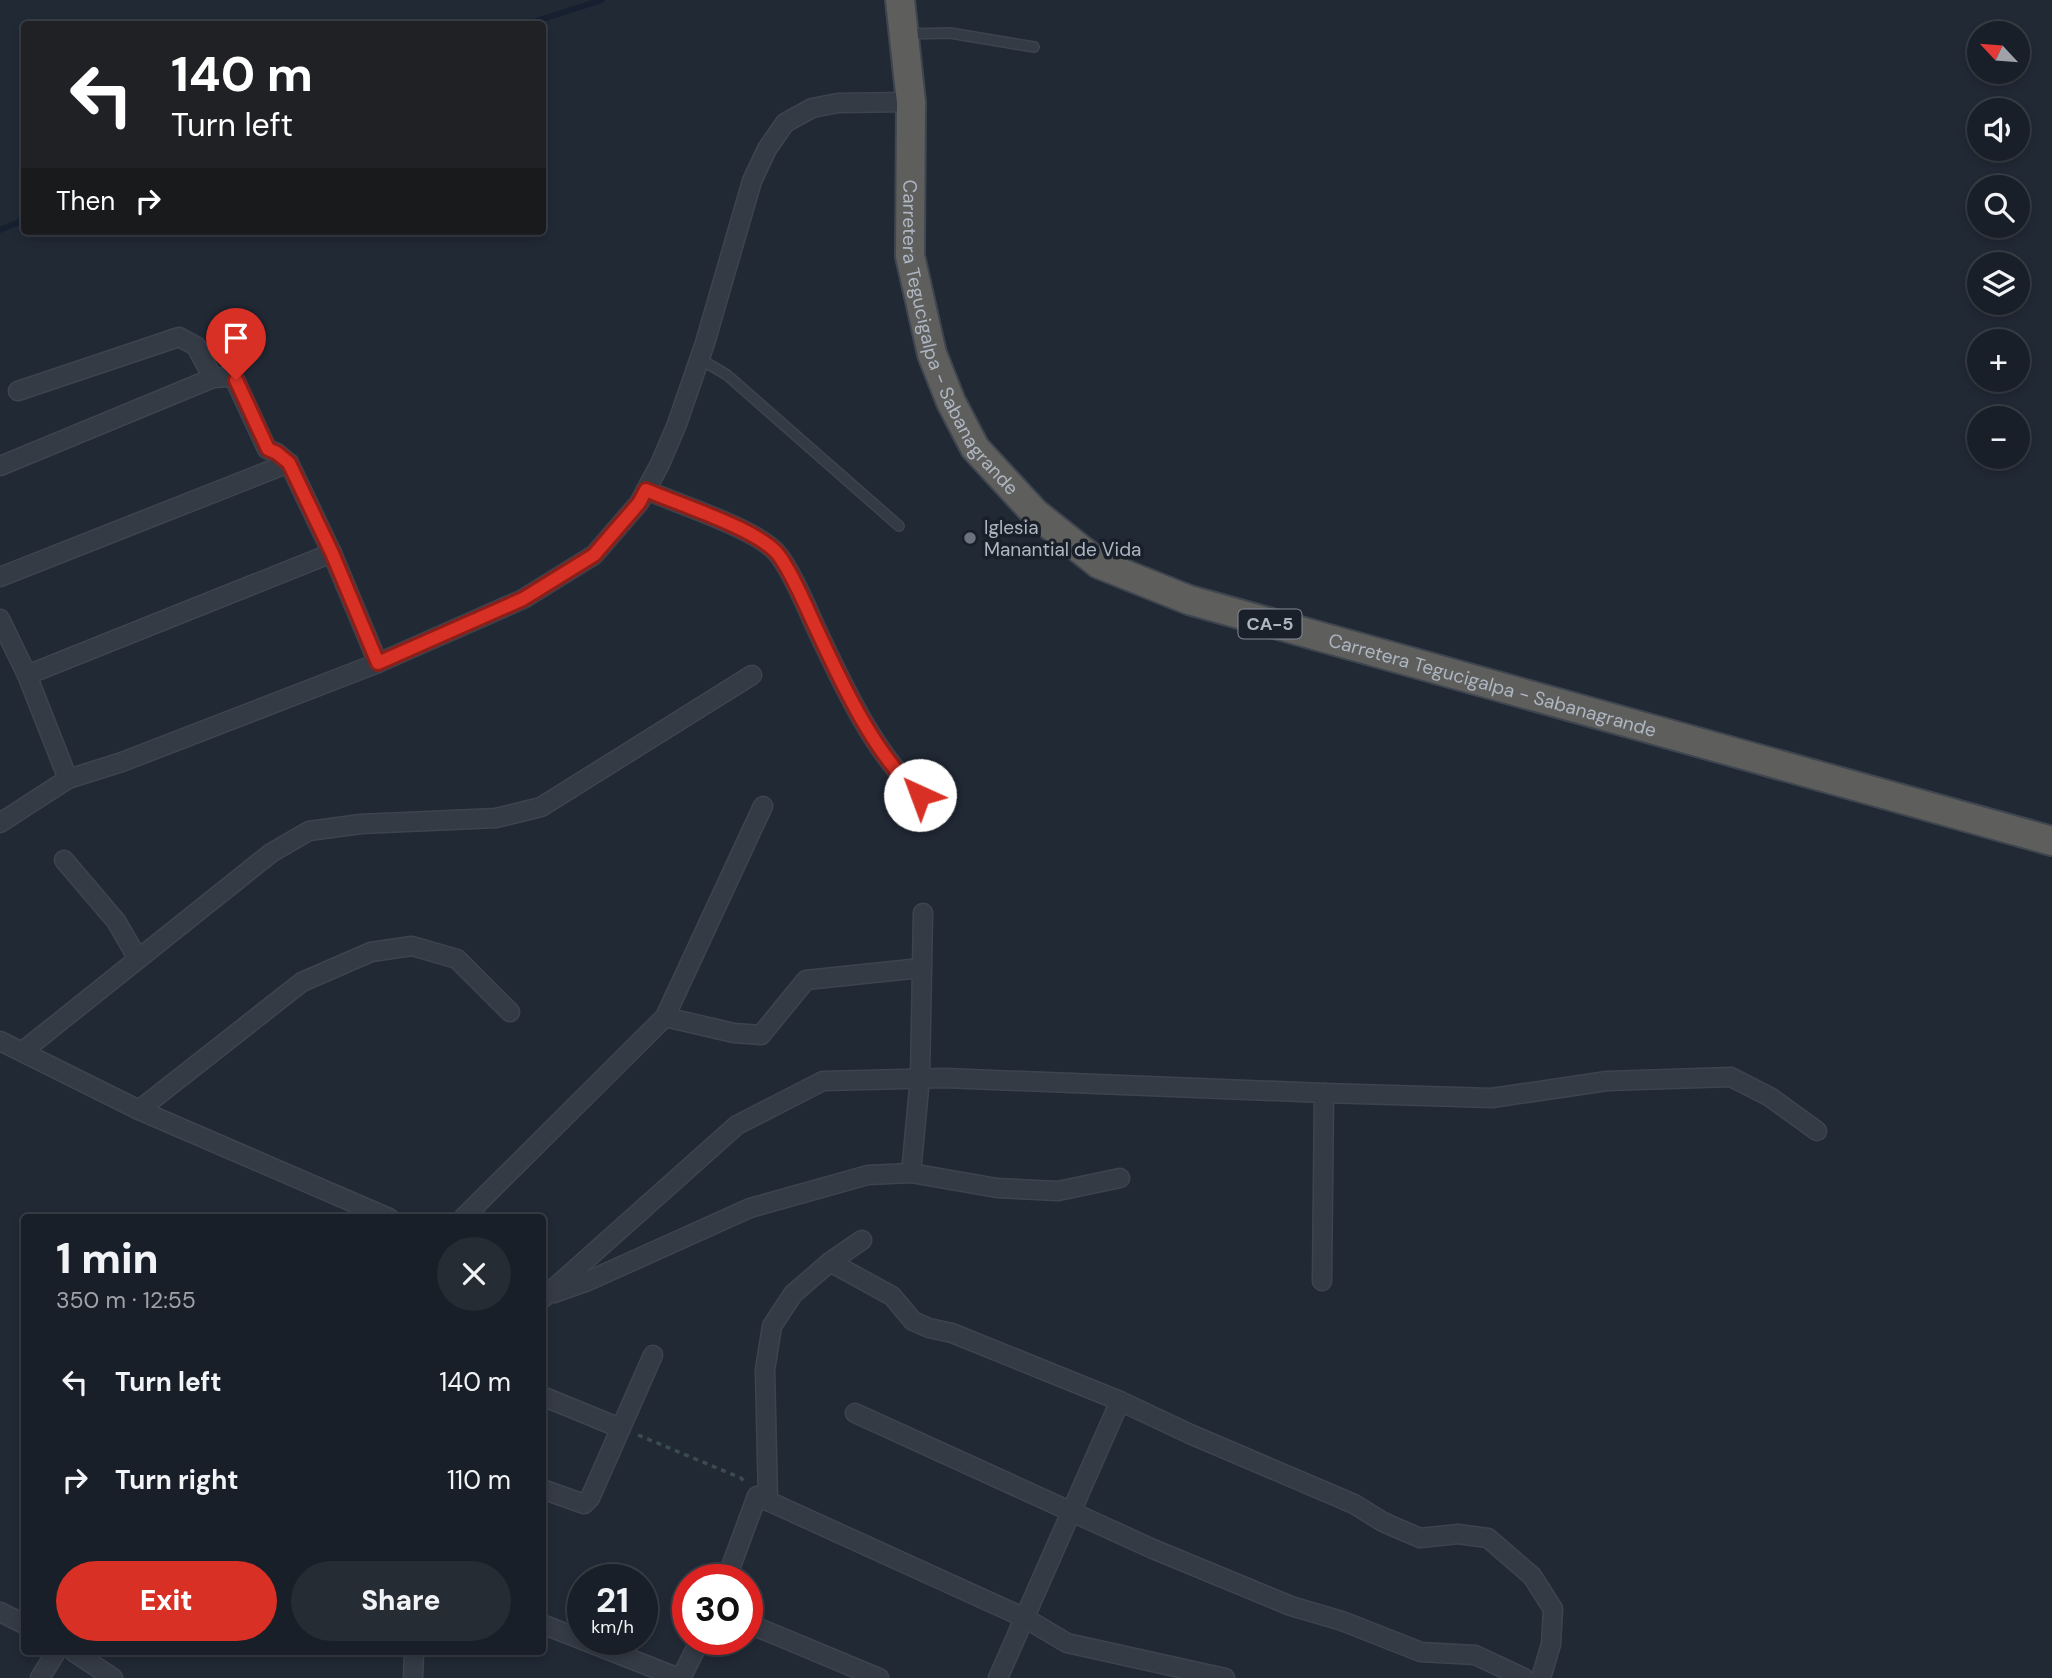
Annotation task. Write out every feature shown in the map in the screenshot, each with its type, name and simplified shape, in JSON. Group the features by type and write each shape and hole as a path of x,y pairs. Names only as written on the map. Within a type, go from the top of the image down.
{"highway":[{"name":"Carretera Tegucigalpa - Sabanagrande","path":"900,0 911,102 910,256 932,354 951,402 975,448 1035,513 1099,564 1202,604 2052,841"}],"street":[{"path":"0,823 68,779 122,762 378,663 523,599 594,555 639,503 677,424 700,359 751,181 767,149 785,122 811,107 838,103 911,102"},
{"path":"18,391 179,337 196,345 213,378"},
{"path":"0,466 213,378 228,377 236,380 268,449 289,463 332,553 378,663"},
{"path":"0,577 289,463"},
{"path":"646,490 754,535 776,552 803,599 832,663 872,734 903,780 920,795"},
{"path":"27,675 332,553"},
{"path":"2,633 27,675 68,779"},
{"path":"23,1051 271,853 309,831 360,824 496,818 541,807 752,675"},
{"path":"467,1214 665,1017 763,806"},
{"path":"64,860 116,921 138,959"},
{"path":"911,1173 920,1078 923,913"},
{"path":"139,1110 302,982 372,953 412,946 457,959 510,1012"},
{"path":"665,1017 734,1033 761,1035 806,980 920,968"},
{"path":"0,1041 139,1110 380,1214"},
{"path":"546,1296 737,1125 823,1081 920,1078 1492,1098 1606,1082 1731,1077 1770,1097 1817,1131"},
{"path":"1322,1281 1324,1093"},
{"path":"546,1297 750,1208 868,1175 911,1173 998,1188 1058,1191 1120,1178"},
{"path":"733,1564 762,1498 765,1370 772,1326 793,1294 830,1262 862,1240"},
{"path":"830,1262 892,1296 913,1321 952,1333 1120,1401 1354,1504 1383,1522 1419,1538 1458,1534 1488,1538 1531,1576 1553,1609 1551,1644 1541,1678"},
{"path":"546,1490 584,1504 590,1498 653,1354"},
{"path":"546,1398 620,1428"},
{"path":"998,1678 1120,1401"},
{"path":"855,1413 1179,1560 1291,1606 1342,1621 1421,1652 1475,1655 1524,1678"},
{"path":"762,1498 1025,1618 1067,1643 1225,1678"},
{"path":"0,1612 21,1622"},
{"path":"546,1627 680,1678 693,1655"},
{"path":"763,1630 879,1678"},
{"path":"40,1678 54,1655"},
{"path":"78,1655 113,1678"},
{"path":"413,1678 414,1655"}],"lane":[{"path":"905,34 950,33 1034,47"},
{"path":"700,359 727,375 899,526"}],"path":[{"path":"620,1428 741,1478 762,1498"}],"waterway":[{"path":"536,21 602,0"},
{"path":"0,230 21,221"}],"place":[{"name":"Iglesia Manantial de Vida","path":"970,538"}],"route":[{"path":"236,380 268,449 289,463 332,553 378,663 523,599 594,555 639,503 646,490 754,535 776,552 803,599 832,663 872,734 903,780 920,795"}]}
